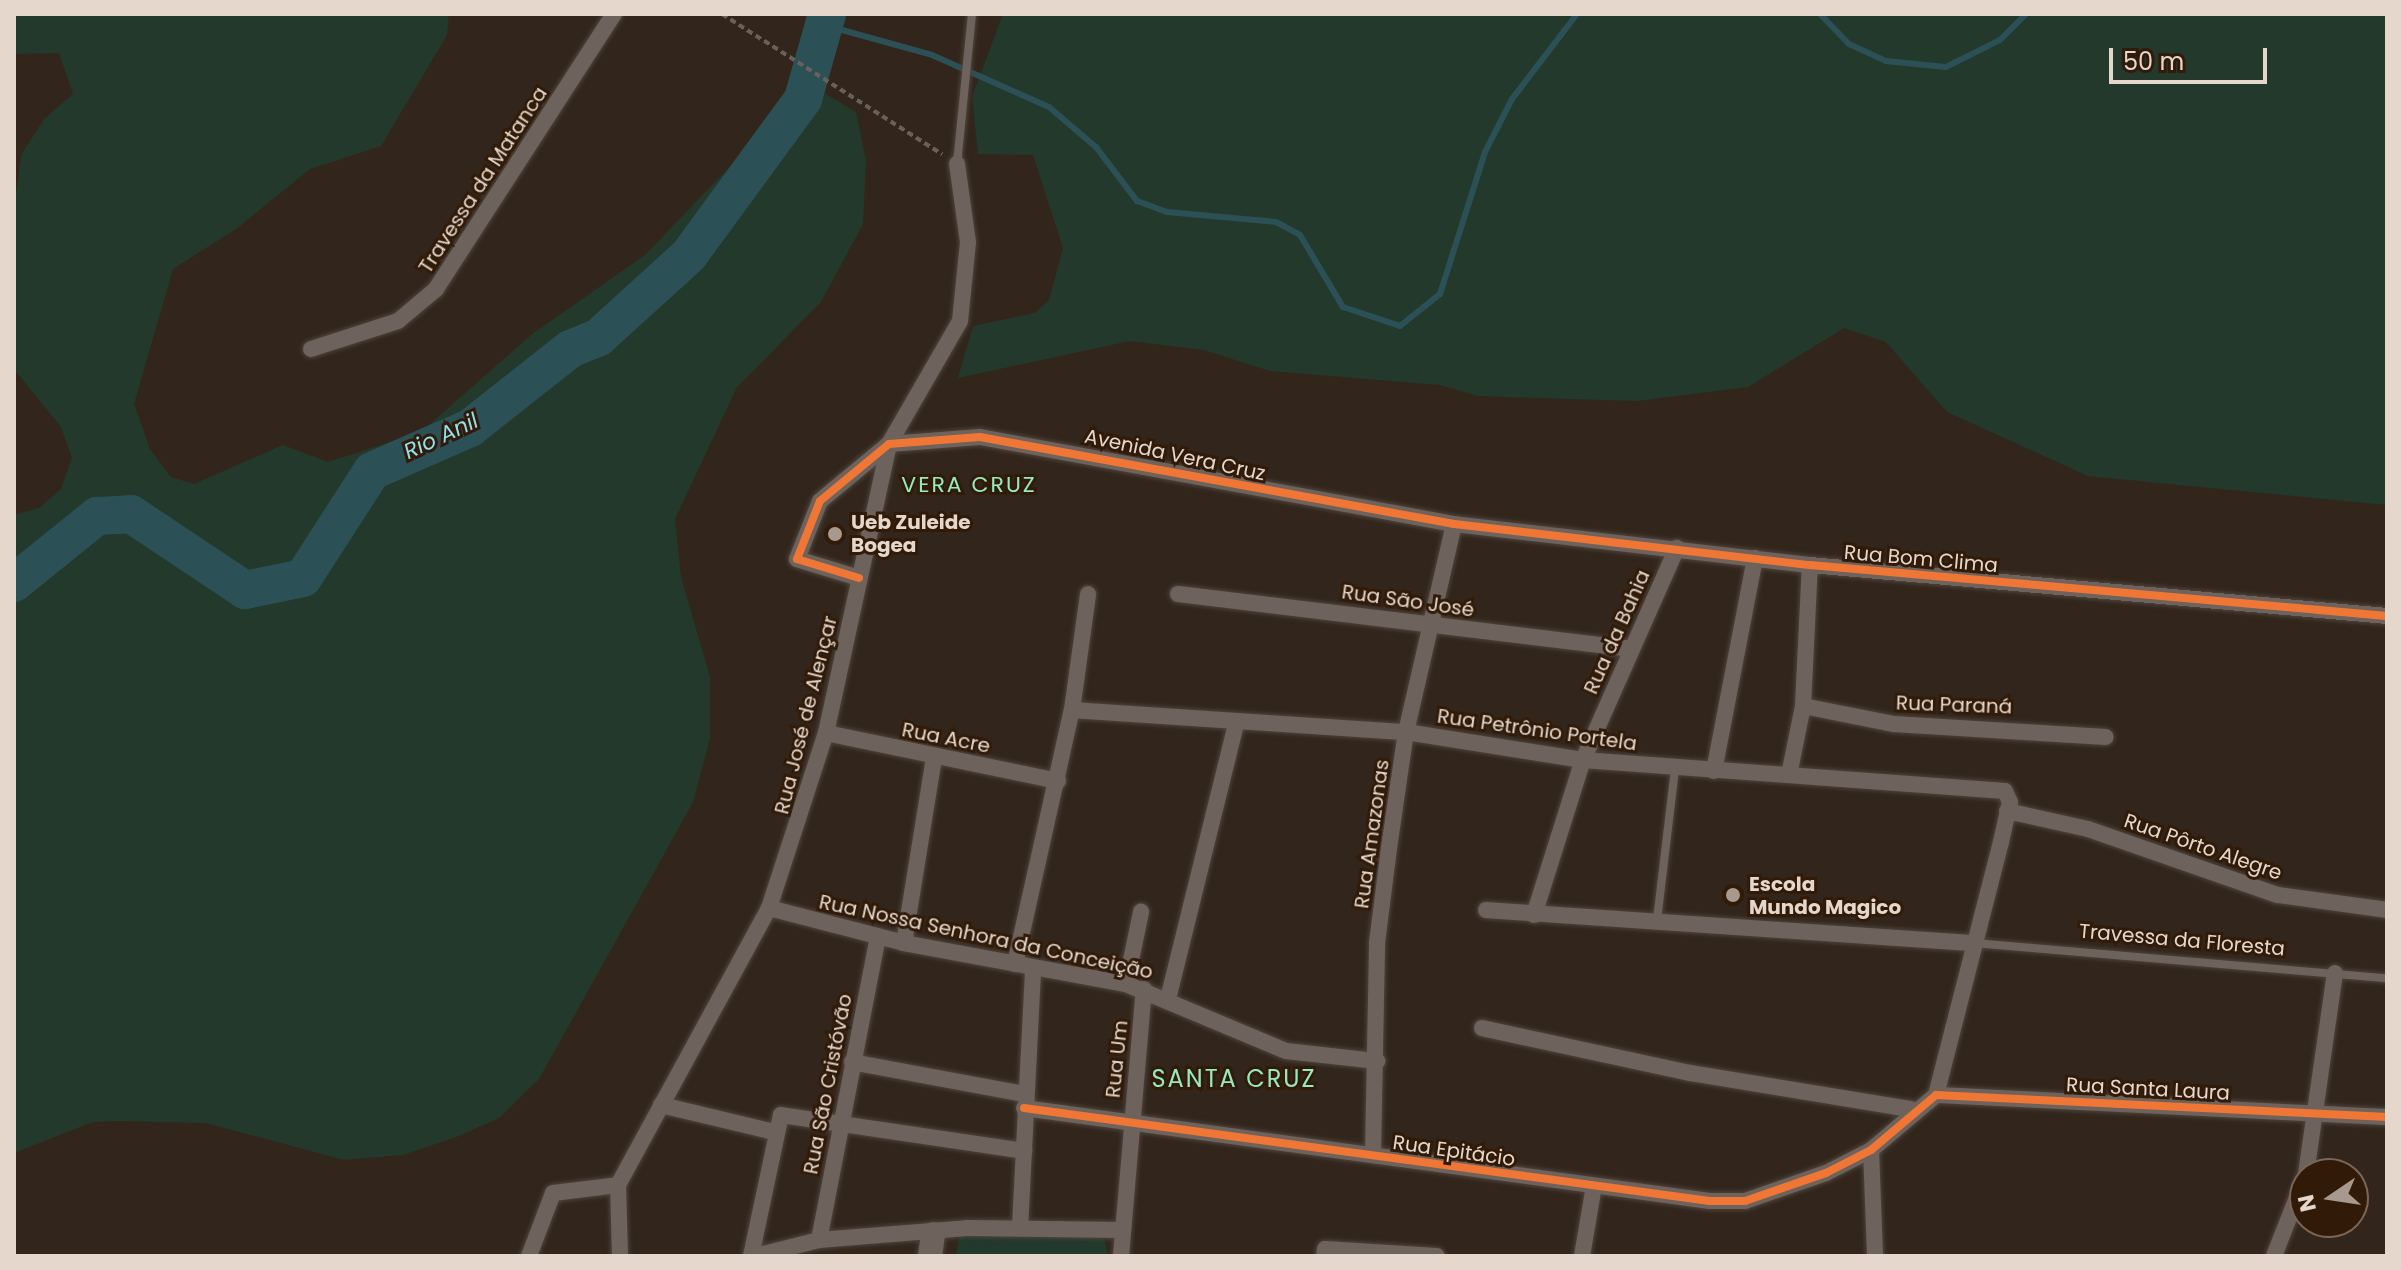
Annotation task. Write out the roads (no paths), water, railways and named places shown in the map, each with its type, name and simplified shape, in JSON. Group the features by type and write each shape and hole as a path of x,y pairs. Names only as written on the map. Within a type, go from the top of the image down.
{"street":[{"name":"Travessa da Matanca","path":"311,349 398,321 436,289 614,14"},
{"name":"Rua José de Alençar","path":"620,1256 618,1185 769,908 826,733 889,444 960,321 968,242 957,164"},
{"name":"Avenida Vera Cruz","path":"889,444 1014,439 1454,524"},
{"path":"859,578 805,567 796,551 820,501 889,444"},
{"name":"Rua Bom Clima","path":"1454,524 1810,565 2387,616"},
{"name":"Rua Amazonas","path":"1373,1155 1377,943 1406,732 1454,524"},
{"name":"Rua da Bahia","path":"1534,915 1583,760 1677,548"},
{"path":"1714,771 1755,558"},
{"path":"1789,775 1803,706 1810,565"},
{"path":"1015,964 1058,781 1072,710 1088,594"},
{"name":"Rua São José","path":"1178,594 1631,649"},
{"name":"Rua Paraná","path":"1803,706 1894,724 2106,737"},
{"name":"Rua Petrônio Portela","path":"1072,710 1236,724 1406,732 1583,760 1675,768 1997,788 2009,796 2007,811"},
{"path":"1168,999 1236,724"},
{"name":"Rua Acre","path":"826,733 934,758 1058,781"},
{"path":"904,943 934,758"},
{"path":"1875,1256 1871,1150 1911,1109 1936,1095 2007,811"},
{"name":"Rua Pôrto Alegre","path":"2007,811 2088,829 2278,895 2387,910"},
{"name":"Rua Nossa Senhora da Conceição","path":"769,908 904,943 1126,984 1286,1051 1377,1061"},
{"name":"Travessa da Floresta","path":"1486,910 1974,943"},
{"path":"1126,984 1141,912"},
{"name":"Rua São Cristóvão","path":"819,1240 839,1122 878,937"},
{"path":"1020,1228 1033,969"},
{"path":"2310,1158 2320,1113 2335,973"},
{"name":"Rua Um","path":"1121,1256 1144,989"},
{"path":"1482,1028 1690,1073 1911,1109"},
{"name":"Rua Epitácio","path":"852,1062 1024,1101 1131,1117 1251,1143 1373,1155 1594,1186 1745,1201 1871,1150"},
{"name":"Rua Santa Laura","path":"1936,1095 2387,1117"},
{"path":"661,1105 774,1132"},
{"path":"1024,1151 784,1114 774,1132 753,1256 819,1240 931,1245 1020,1228 1123,1230"},
{"path":"529,1256 553,1193 618,1185"},
{"path":"1582,1256 1594,1186"},
{"path":"2274,1256 2289,1218"},
{"path":"1324,1256 1325,1249 1437,1256"}],"lane":[{"path":"957,164 961,87 972,14"},
{"path":"1657,920 1675,768"},
{"name":"Travessa da Floresta","path":"1974,943 2387,978"}],"waterway":[{"name":"Rio Anil","path":"14,583 97,516 131,514 245,590 303,578 372,471 470,428 570,349 599,337 689,255 803,99 827,14"},
{"path":"824,25 932,55 1049,107 1096,147 1137,201 1167,212 1276,222 1300,235 1343,307 1400,326 1440,294 1485,152 1512,99 1577,14"},
{"path":"1820,14 1849,44 1886,61 1946,67 2000,40 2026,14"}],"place":[{"name":"Ueb Zuleide Bogea","path":"835,534"},
{"name":"Escola Mundo Magico","path":"1733,895"}],"district":[{"name":"VERA CRUZ","path":"969,485"},
{"name":"SANTA CRUZ","path":"1234,1079"}]}
